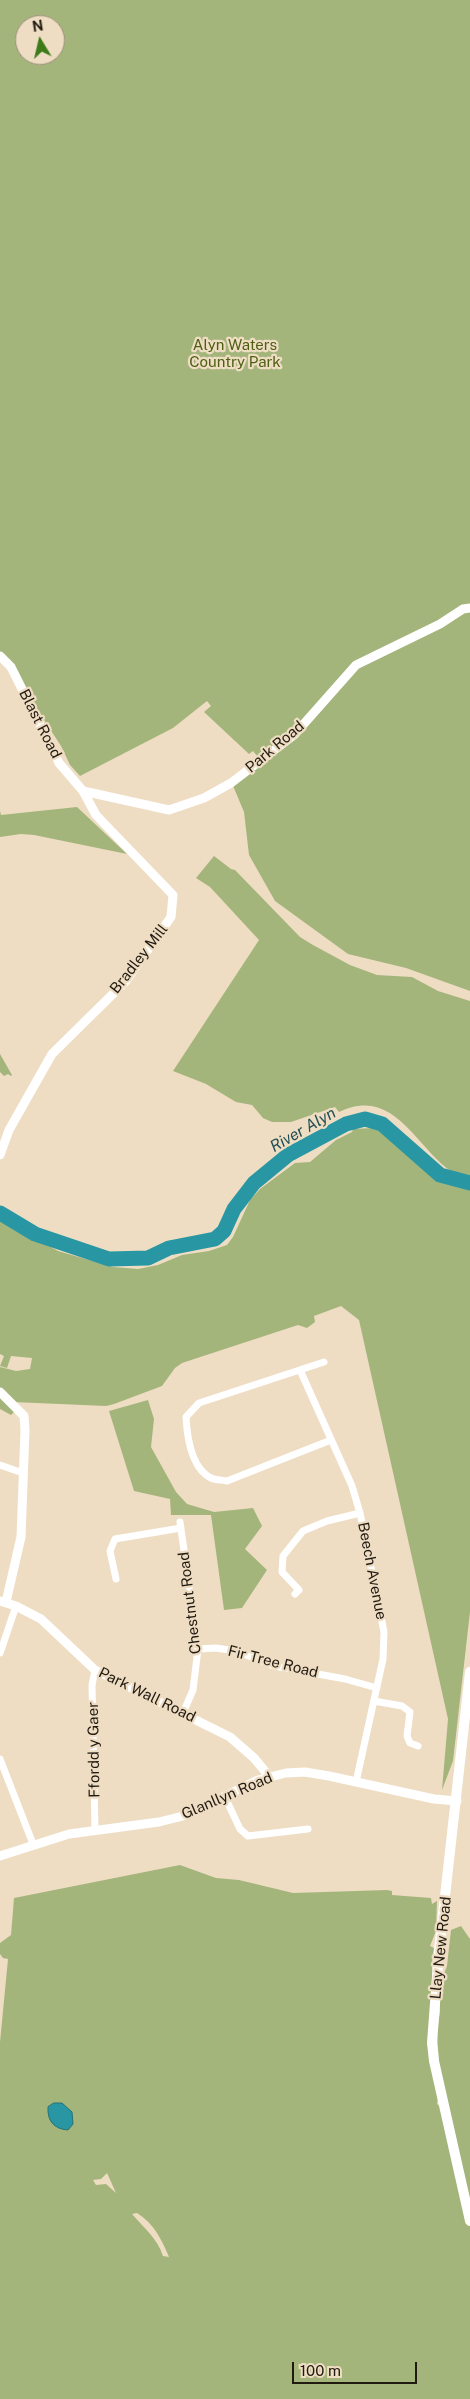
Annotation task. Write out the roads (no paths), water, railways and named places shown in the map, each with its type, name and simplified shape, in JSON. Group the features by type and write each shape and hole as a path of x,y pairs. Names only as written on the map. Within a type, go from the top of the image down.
{"main road":[{"name":"Llay New Road","path":"470,1672 439,1950 432,2043 434,2061 470,2221"}],"street":[{"name":"Park Road","path":"83,791 169,810 204,798 232,783 294,736 356,665 440,624 463,609 470,608"},
{"name":"Blast Road","path":"0,656 11,666 59,763 83,791"},
{"name":"Bradley Mill","path":"0,1155 9,1130 52,1054 126,981 171,917 173,895 96,815 83,791"},
{"path":"324,1362 199,1403 186,1416 187,1437 199,1466 211,1478 227,1481 331,1440"},
{"name":"Beech Avenue","path":"300,1370 316,1401 352,1486 360,1513 384,1632 383,1659 356,1782"},
{"path":"0,1392 24,1416 21,1537 3,1601"},
{"path":"0,1465 23,1473"},
{"path":"300,1589 282,1572 283,1556 303,1532 327,1521 360,1513"},
{"name":"Chestnut Road","path":"117,1576 110,1551 115,1539 180,1525 198,1649 193,1690 184,1713"},
{"name":"Park Wall Road","path":"3,1601 41,1619 95,1670 230,1737 254,1758 269,1776"},
{"path":"0,1653 16,1606"},
{"name":"Fir Tree Road","path":"198,1649 216,1648 236,1651 274,1666 345,1679 377,1688"},
{"name":"Ffordd y Gaer","path":"95,1670 92,1685 95,1830"},
{"path":"374,1701 402,1706 410,1712 407,1736 410,1743 418,1746"},
{"path":"0,1759 33,1844"},
{"name":"Glanllyn Road","path":"0,1856 69,1834 159,1822 183,1816 269,1776 305,1772 434,1799 457,1802"},
{"path":"224,1797 240,1829 248,1836 308,1829"}],"water":[{"path":"54,2103 62,2103 72,2112 73,2124 68,2130 55,2126 50,2120 48,2107"}],"waterway":[{"name":"River Alyn","path":"0,1213 35,1234 109,1259 148,1258 169,1248 215,1239 224,1231 234,1209 254,1183 288,1155 346,1124 365,1119 382,1124 440,1175 470,1183"}],"park label":[{"name":"Alyn Waters Country Park","path":"235,354"}]}
